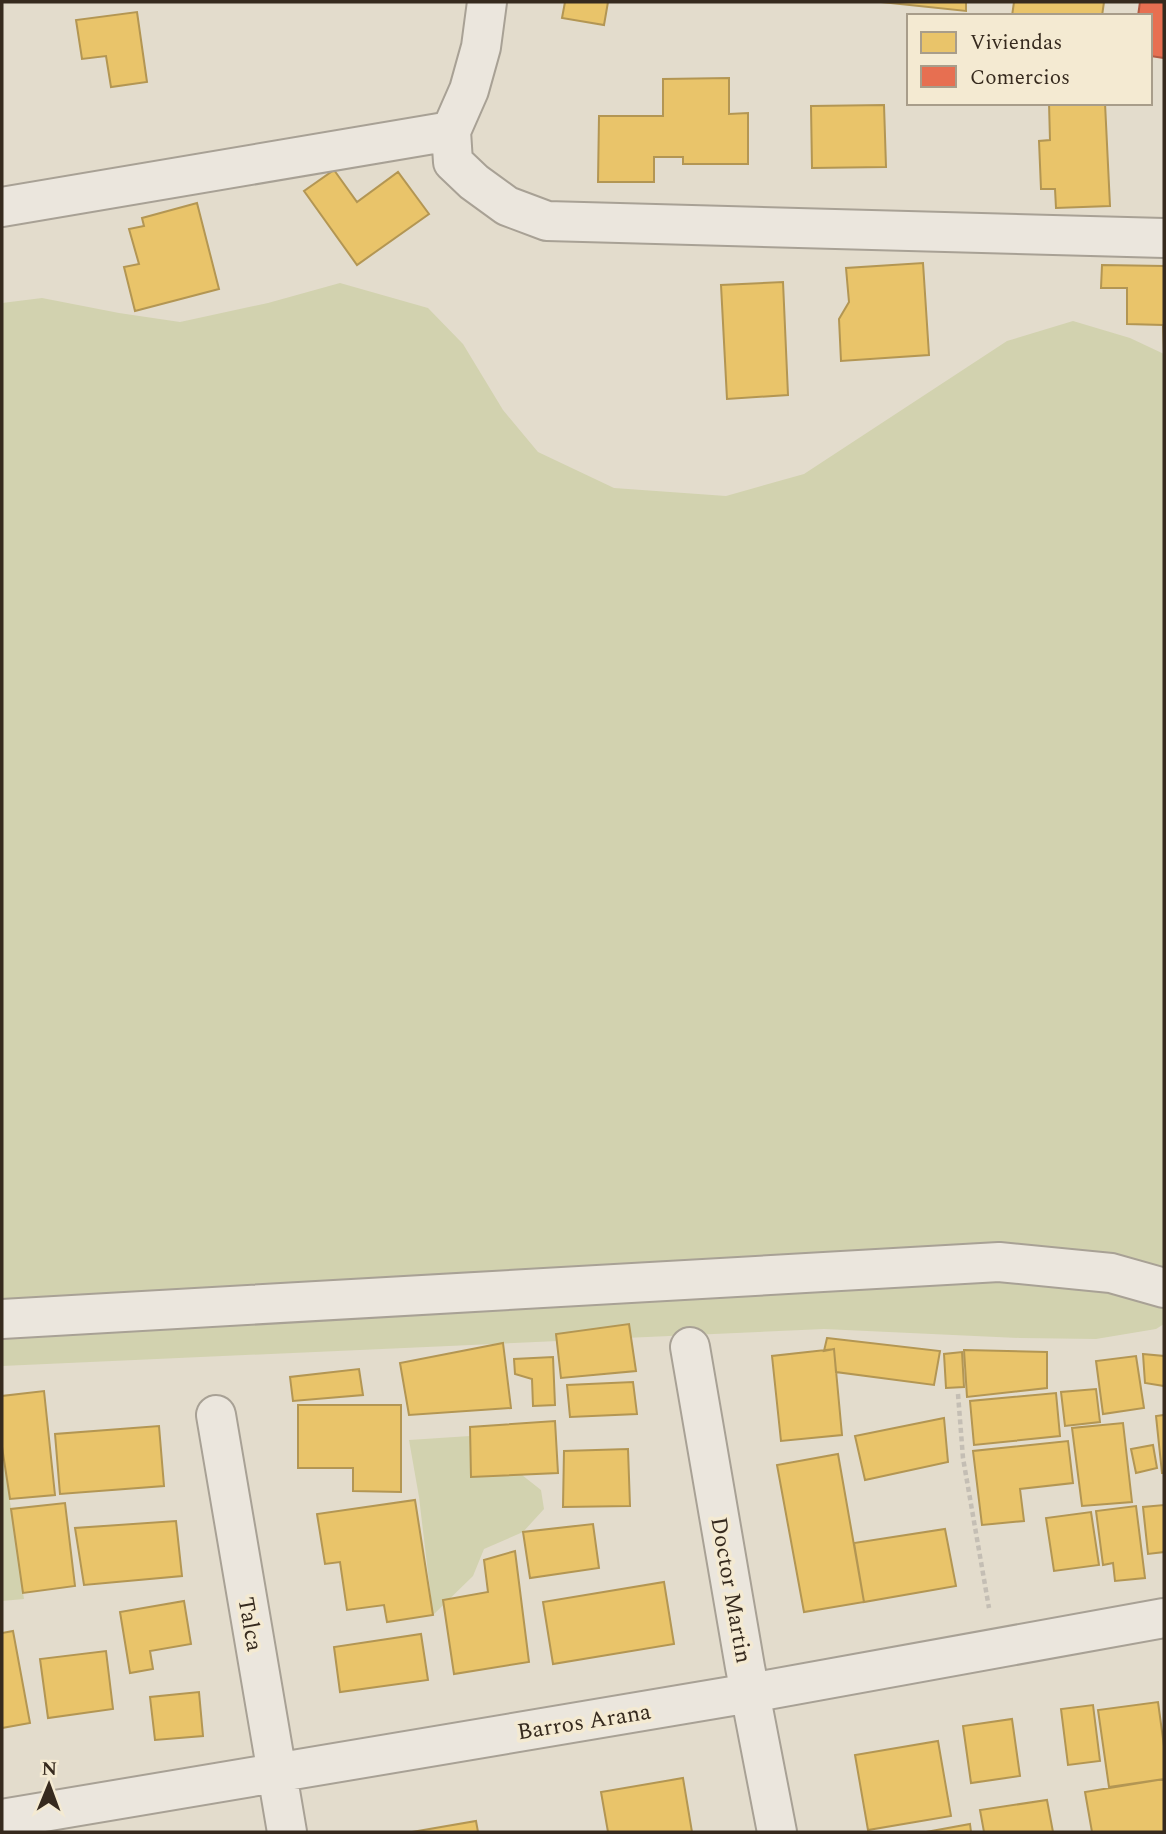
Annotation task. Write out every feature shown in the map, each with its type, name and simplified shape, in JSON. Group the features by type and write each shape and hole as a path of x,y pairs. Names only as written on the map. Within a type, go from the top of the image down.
{"street":[{"path":"487,2 481,47 469,90 451,131 453,162 474,182 507,206 547,221 1164,237"},
{"path":"2,207 451,131"},
{"path":"2,1319 999,1262 1111,1273 1164,1289"},
{"name":"Doctor Martin","path":"690,1347 777,1832"},
{"name":"Talca","path":"216,1415 287,1832"},
{"name":"Barros Arana","path":"2,1819 750,1693 1164,1618"}],"path":[{"path":"958,1394 963,1458 990,1609"}],"green space":[{"path":"340,283 428,308 463,344 503,410 538,452 614,488 726,496 804,474 1007,341 1073,321 1130,338 1164,354 1164,1324 1156,1329 1096,1339 824,1329 2,1366 2,303 42,298 180,322 268,303"},
{"path":"470,1436 483,1453 522,1475 541,1490 544,1509 523,1532 484,1549 473,1576 433,1615 419,1497 409,1440"},
{"path":"2,1446 24,1599 2,1601"}],"building: Viviendas":[{"path":"565,2 608,2 604,25 562,18"},
{"path":"881,2 966,2 966,11"},
{"path":"1014,2 1104,2 1102,14 1012,14"},
{"path":"137,12 147,82 111,87 106,56 82,59 76,20"},
{"path":"729,78 729,114 748,113 748,164 683,164 683,157 654,157 654,182 598,182 599,116 663,116 663,79"},
{"path":"884,105 886,167 812,168 811,106"},
{"path":"1049,105 1105,105 1110,206 1056,208 1055,189 1041,189 1039,141 1050,140"},
{"path":"334,170 357,202 398,172 429,214 357,265 304,191"},
{"path":"197,203 219,289 135,311 124,267 139,264 129,229 144,226 142,218"},
{"path":"923,263 929,355 841,361 839,319 849,302 846,268"},
{"path":"1102,265 1164,266 1164,351 1163,325 1127,324 1127,288 1101,288"},
{"path":"783,282 788,395 727,399 721,285"},
{"path":"629,1324 636,1371 561,1378 556,1334"},
{"path":"827,1338 940,1351 934,1385 836,1372 834,1349 824,1351"},
{"path":"503,1343 511,1408 409,1415 400,1363"},
{"path":"834,1349 842,1435 781,1441 772,1356"},
{"path":"964,1350 1047,1352 1047,1388 967,1397"},
{"path":"962,1352 964,1387 946,1388 944,1354"},
{"path":"1143,1354 1164,1356 1164,1386 1145,1383"},
{"path":"1136,1356 1144,1408 1103,1414 1096,1361"},
{"path":"553,1357 555,1405 533,1406 532,1379 515,1374 514,1359"},
{"path":"359,1369 363,1395 293,1401 290,1377"},
{"path":"633,1382 637,1414 570,1417 567,1385"},
{"path":"1096,1389 1100,1422 1065,1426 1061,1392"},
{"path":"44,1391 55,1495 10,1499 2,1447 2,1396"},
{"path":"1056,1393 1060,1436 974,1445 970,1401"},
{"path":"298,1405 401,1405 401,1492 353,1491 353,1468 298,1468"},
{"path":"1164,1415 1164,1473 1162,1473 1156,1416"},
{"path":"944,1418 948,1462 865,1480 855,1436"},
{"path":"555,1421 558,1473 471,1477 470,1427"},
{"path":"1123,1423 1132,1502 1082,1506 1072,1428"},
{"path":"159,1426 164,1486 60,1494 55,1434"},
{"path":"1068,1441 1073,1483 1020,1489 1024,1521 982,1525 973,1451"},
{"path":"1153,1445 1157,1468 1136,1473 1131,1449"},
{"path":"628,1449 630,1506 563,1507 564,1451"},
{"path":"838,1454 864,1602 804,1612 777,1465"},
{"path":"415,1500 433,1615 387,1622 384,1605 347,1610 340,1562 325,1564 317,1514"},
{"path":"65,1503 75,1586 23,1593 11,1509"},
{"path":"1164,1505 1164,1552 1148,1554 1143,1507"},
{"path":"1136,1506 1145,1578 1115,1581 1113,1563 1103,1565 1096,1511"},
{"path":"1091,1512 1099,1565 1054,1571 1046,1518"},
{"path":"176,1521 182,1576 84,1585 75,1528"},
{"path":"593,1524 599,1568 530,1578 523,1532"},
{"path":"945,1529 956,1586 864,1602 854,1543"},
{"path":"515,1551 529,1662 454,1674 443,1600 488,1592 484,1560"},
{"path":"664,1582 674,1644 553,1664 543,1602"},
{"path":"184,1601 191,1644 150,1651 153,1669 130,1673 120,1612"},
{"path":"13,1631 30,1723 2,1728 2,1633"},
{"path":"421,1634 428,1680 340,1692 334,1647"},
{"path":"106,1651 113,1709 48,1718 40,1659"},
{"path":"199,1692 203,1736 155,1740 150,1697"},
{"path":"1158,1702 1164,1746 1164,1779 1109,1787 1098,1710"},
{"path":"1093,1705 1100,1761 1068,1765 1061,1709"},
{"path":"1012,1719 1020,1776 971,1783 963,1726"},
{"path":"938,1741 951,1816 868,1830 855,1755"},
{"path":"683,1778 692,1832 608,1832 601,1792"},
{"path":"1164,1779 1164,1832 1092,1832 1085,1792"},
{"path":"1047,1800 1053,1832 984,1832 980,1810"},
{"path":"476,1821 478,1832 412,1832"},
{"path":"970,1824 971,1832 926,1832"}],"building: Comercios":[{"path":"1140,2 1164,2 1164,58 1152,56 1152,14 1138,14"}]}
